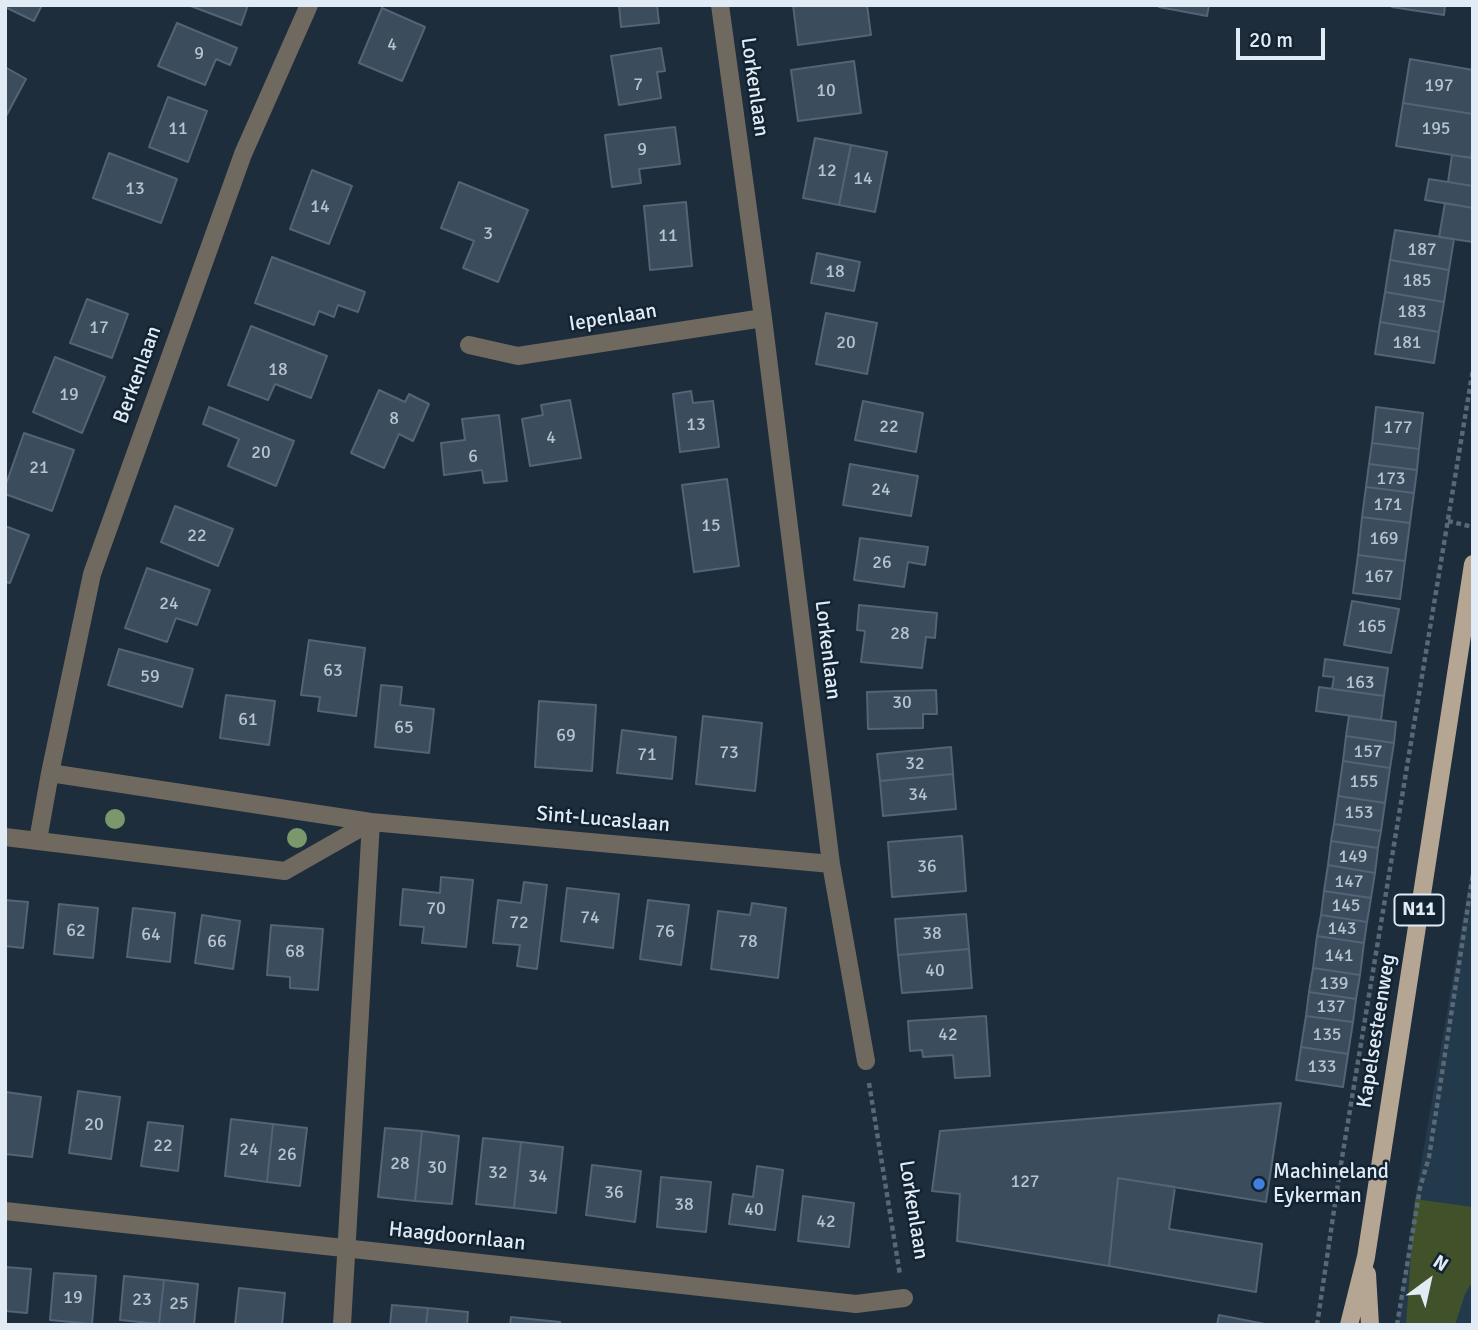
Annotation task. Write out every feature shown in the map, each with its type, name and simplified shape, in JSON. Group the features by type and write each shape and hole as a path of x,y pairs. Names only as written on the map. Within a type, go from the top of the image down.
{"main road":[{"name":"Kapelsesteenweg","path":"1349,1325 1366,1256 1473,564"},
{"name":"Kapelsesteenweg","path":"1366,1256 1370,1325"}],"street":[{"name":"Berkenlaan","path":"50,773 92,575 243,154 309,5"},
{"name":"Lorkenlaan","path":"720,5 764,318 831,864 866,1061"},
{"name":"Iepenlaan","path":"469,345 518,356 764,318"},
{"name":"Sint-Lucaslaan","path":"50,773 371,822 831,864"},
{"path":"38,840 50,773"},
{"path":"5,837 285,871 371,822"},
{"path":"342,1325 371,822"},
{"name":"Haagdoornlaan","path":"5,1211 856,1304 904,1298"}],"path":[{"path":"1317,1325 1340,1170 1473,369"},
{"path":"1448,521 1473,527"},
{"path":"1397,1325 1420,1188 1429,1157 1473,874"},
{"name":"Lorkenlaan","path":"866,1061 904,1298"}],"shaded area":[{"path":"1473,859 1473,1325 1397,1325 1415,1199"}],"green space":[{"path":"1415,1199 1473,1207 1473,1281 1465,1294 1455,1325 1406,1325"}],"building":[{"path":"5,5 42,5 34,21"},
{"path":"188,5 248,5 241,25"},
{"path":"619,5 657,5 659,23 621,27"},
{"path":"793,5 867,5 871,35 798,45"},
{"path":"1159,5 1209,5 1207,16"},
{"path":"1445,5 1444,15 1392,7"},
{"path":"382,8 425,27 402,81 359,63"},
{"path":"177,23 237,48 230,65 216,59 205,85 158,66"},
{"path":"661,48 665,71 657,72 661,98 619,105 611,56"},
{"path":"1410,59 1473,70 1473,114 1403,103"},
{"path":"854,61 861,113 798,121 791,70"},
{"path":"5,67 26,79 5,118"},
{"path":"168,97 207,111 188,162 149,147"},
{"path":"1403,103 1473,114 1471,158 1396,146"},
{"path":"675,127 680,164 639,169 641,183 612,187 605,135"},
{"path":"815,138 851,145 839,205 803,198"},
{"path":"851,145 887,152 875,212 839,205"},
{"path":"109,153 177,179 161,223 93,198"},
{"path":"1452,155 1473,158 1473,186 1448,182"},
{"path":"312,170 352,186 329,244 290,229"},
{"path":"1429,179 1473,186 1473,208 1425,200"},
{"path":"459,182 528,210 498,282 463,268 474,241 441,228"},
{"path":"686,202 692,266 650,270 644,206"},
{"path":"1445,203 1473,208 1473,242 1439,237"},
{"path":"1395,230 1454,239 1449,270 1390,260"},
{"path":"817,253 860,262 854,291 811,283"},
{"path":"272,257 365,292 358,312 338,305 334,317 319,311 314,325 255,303"},
{"path":"1390,260 1449,270 1444,302 1385,292"},
{"path":"1385,292 1444,302 1439,332 1380,322"},
{"path":"87,299 128,314 112,358 70,343"},
{"path":"826,313 877,323 867,374 816,364"},
{"path":"1380,322 1439,332 1434,363 1375,354"},
{"path":"251,326 327,356 311,398 275,384 268,400 228,385"},
{"path":"55,357 105,377 82,433 33,412"},
{"path":"379,390 405,402 409,394 429,404 413,441 399,434 384,468 351,453"},
{"path":"691,391 693,403 713,401 719,447 680,452 673,394"},
{"path":"570,400 581,458 530,466 522,419 543,415 541,405"},
{"path":"863,401 923,413 916,452 855,440"},
{"path":"209,407 294,441 276,486 228,466 239,439 203,424"},
{"path":"1376,407 1423,413 1419,449 1372,443"},
{"path":"499,415 507,481 484,483 482,470 444,475 441,443 465,440 462,419"},
{"path":"24,433 74,450 52,511 5,494"},
{"path":"1372,443 1419,449 1417,470 1369,464"},
{"path":"850,464 918,476 911,516 843,505"},
{"path":"1369,464 1417,470 1414,493 1366,487"},
{"path":"727,479 739,566 694,572 682,485"},
{"path":"1366,487 1414,493 1410,523 1362,517"},
{"path":"175,506 233,529 218,566 161,542"},
{"path":"1362,517 1410,523 1405,561 1358,555"},
{"path":"5,526 29,535 10,583 5,582"},
{"path":"860,538 928,547 925,565 908,562 904,587 854,580"},
{"path":"1358,555 1405,561 1400,599 1353,593"},
{"path":"147,568 210,590 197,625 176,618 167,642 125,628"},
{"path":"1352,601 1399,609 1391,653 1344,645"},
{"path":"859,605 937,613 935,638 926,637 922,668 861,662 865,631 857,630"},
{"path":"309,640 365,648 356,716 318,711 320,697 301,695"},
{"path":"119,649 193,669 182,707 108,685"},
{"path":"1325,659 1388,668 1384,696 1332,689 1334,677 1323,676"},
{"path":"381,685 402,687 400,705 434,709 429,753 375,747"},
{"path":"1319,687 1384,696 1381,720 1316,711"},
{"path":"936,690 937,714 923,714 923,728 868,729 867,692"},
{"path":"226,695 275,701 269,745 220,738"},
{"path":"539,701 596,705 592,771 535,767"},
{"path":"703,716 762,723 755,791 696,784"},
{"path":"1349,716 1396,722 1394,743 1346,736"},
{"path":"622,730 676,737 672,779 617,773"},
{"path":"1346,736 1394,743 1390,768 1343,761"},
{"path":"951,747 953,774 880,781 877,754"},
{"path":"1343,761 1390,768 1385,803 1338,796"},
{"path":"953,774 956,809 883,816 880,781"},
{"path":"1338,796 1385,803 1381,831 1334,824"},
{"path":"1334,824 1381,831 1378,848 1331,841"},
{"path":"962,836 966,891 892,897 888,842"},
{"path":"1331,841 1378,848 1375,873 1328,865"},
{"path":"1328,865 1375,873 1371,898 1324,891"},
{"path":"441,877 473,880 466,947 422,943 424,927 400,925 403,889 440,893"},
{"path":"524,882 547,885 537,969 517,966 520,945 493,943 498,900 521,903"},
{"path":"567,888 619,894 613,948 561,941"},
{"path":"1324,891 1371,898 1367,922 1321,915"},
{"path":"5,900 28,902 23,948 5,946"},
{"path":"648,900 689,905 681,965 640,959"},
{"path":"752,903 786,908 778,978 711,969 718,911 750,915"},
{"path":"59,904 98,908 93,958 54,954"},
{"path":"133,908 175,913 170,962 127,957"},
{"path":"966,914 969,949 898,955 895,919"},
{"path":"202,915 240,921 233,969 195,963"},
{"path":"1321,915 1367,922 1364,943 1317,936"},
{"path":"271,925 323,929 318,990 290,988 290,977 267,975"},
{"path":"1317,936 1364,943 1360,975 1313,968"},
{"path":"969,949 972,988 902,993 898,955"},
{"path":"1313,968 1360,975 1356,999 1309,992"},
{"path":"1309,992 1356,999 1353,1022 1306,1016"},
{"path":"986,1016 990,1076 955,1078 953,1055 923,1057 922,1050 910,1051 908,1021"},
{"path":"1306,1016 1353,1022 1348,1054 1301,1047"},
{"path":"1301,1047 1348,1054 1343,1087 1296,1080"},
{"path":"78,1091 120,1097 111,1159 69,1153"},
{"path":"6,1092 41,1097 32,1157 5,1154"},
{"path":"1281,1103 1266,1202 1118,1178 1109,1266 957,1241 960,1194 932,1191 940,1131"},
{"path":"231,1119 273,1124 267,1182 225,1176"},
{"path":"148,1122 183,1126 178,1171 141,1166"},
{"path":"273,1124 307,1128 300,1186 267,1182"},
{"path":"385,1128 422,1131 415,1201 378,1197"},
{"path":"422,1131 459,1136 452,1204 415,1201"},
{"path":"483,1138 521,1142 514,1208 476,1204"},
{"path":"521,1142 563,1147 556,1213 514,1208"},
{"path":"592,1165 641,1171 635,1222 586,1215"},
{"path":"757,1166 783,1170 775,1230 729,1224 733,1194 753,1197"},
{"path":"661,1177 711,1182 706,1232 657,1227"},
{"path":"1118,1178 1175,1187 1169,1229 1262,1244 1256,1292 1109,1266"},
{"path":"803,1196 854,1203 849,1247 798,1241"},
{"path":"5,1267 31,1269 27,1313 5,1311"},
{"path":"54,1273 96,1276 92,1324 50,1320"},
{"path":"124,1276 164,1280 159,1324 120,1320"},
{"path":"164,1280 198,1284 194,1325 159,1324"},
{"path":"239,1288 285,1293 282,1325 235,1325"},
{"path":"392,1305 428,1308 426,1325 390,1325"},
{"path":"428,1308 468,1312 467,1325 426,1325"},
{"path":"1219,1315 1265,1324 1265,1325 1217,1325"},
{"path":"511,1317 560,1322 560,1325 510,1325"}],"place":[{"name":"Machineland Eykerman","path":"1259,1184"}]}
